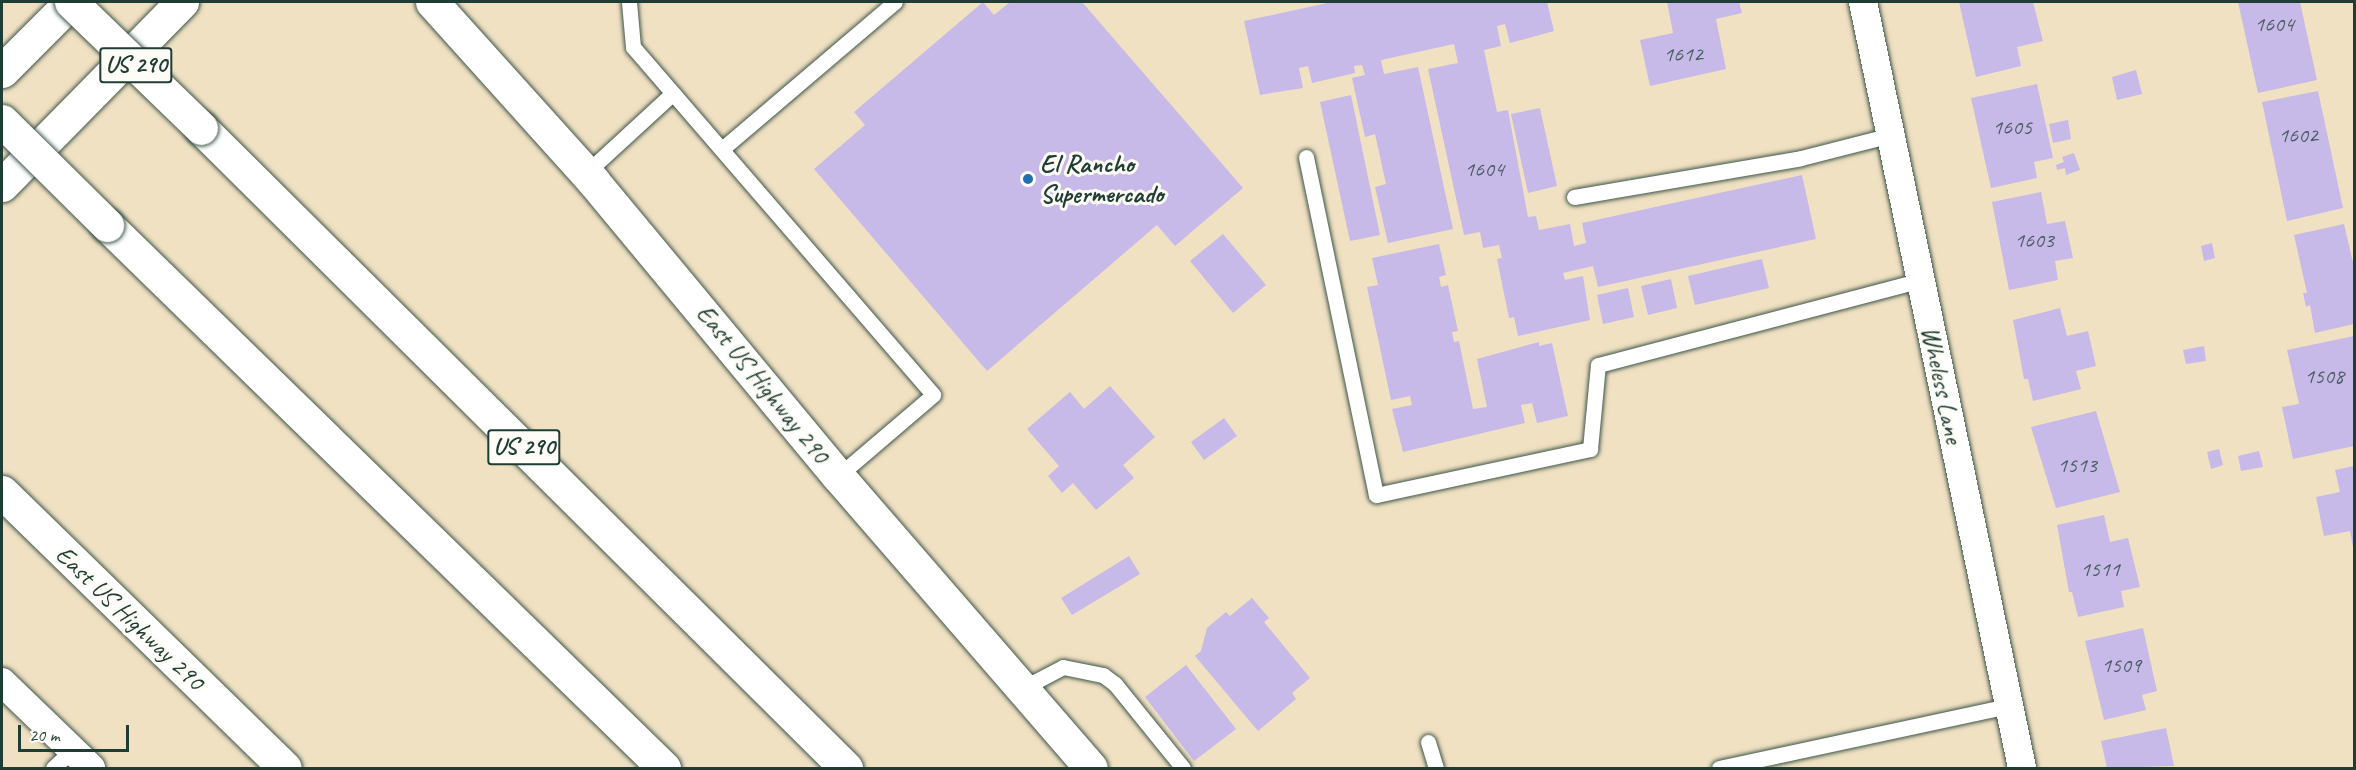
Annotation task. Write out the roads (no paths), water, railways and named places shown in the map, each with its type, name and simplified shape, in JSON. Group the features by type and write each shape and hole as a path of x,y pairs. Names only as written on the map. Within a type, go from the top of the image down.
{"main road":[{"path":"2,71 71,2"},
{"name":"US 290","path":"71,2 846,768"},
{"path":"2,185 182,2"},
{"name":"East US Highway 290","path":"432,2 585,173 838,476 1091,768"},
{"path":"2,121 664,768"},
{"name":"East US Highway 290","path":"2,492 285,768"}],"street":[{"name":"Wheless Lane","path":"1863,2 2022,768"},
{"path":"2,682 72,762"}],"lane":[{"path":"629,2 633,47 933,395 838,476"},
{"path":"722,149 895,2"},
{"path":"585,173 673,93"},
{"path":"1574,196 1801,158 1891,135"},
{"path":"1306,156 1376,495 1590,449 1598,365 1921,280"},
{"path":"1023,688 1063,667 1103,675 1115,684 1183,768"},
{"path":"1719,768 2009,706"},
{"path":"1428,742 1436,768"}],"place":[{"name":"El Rancho Supermercado","path":"1028,179"}]}
